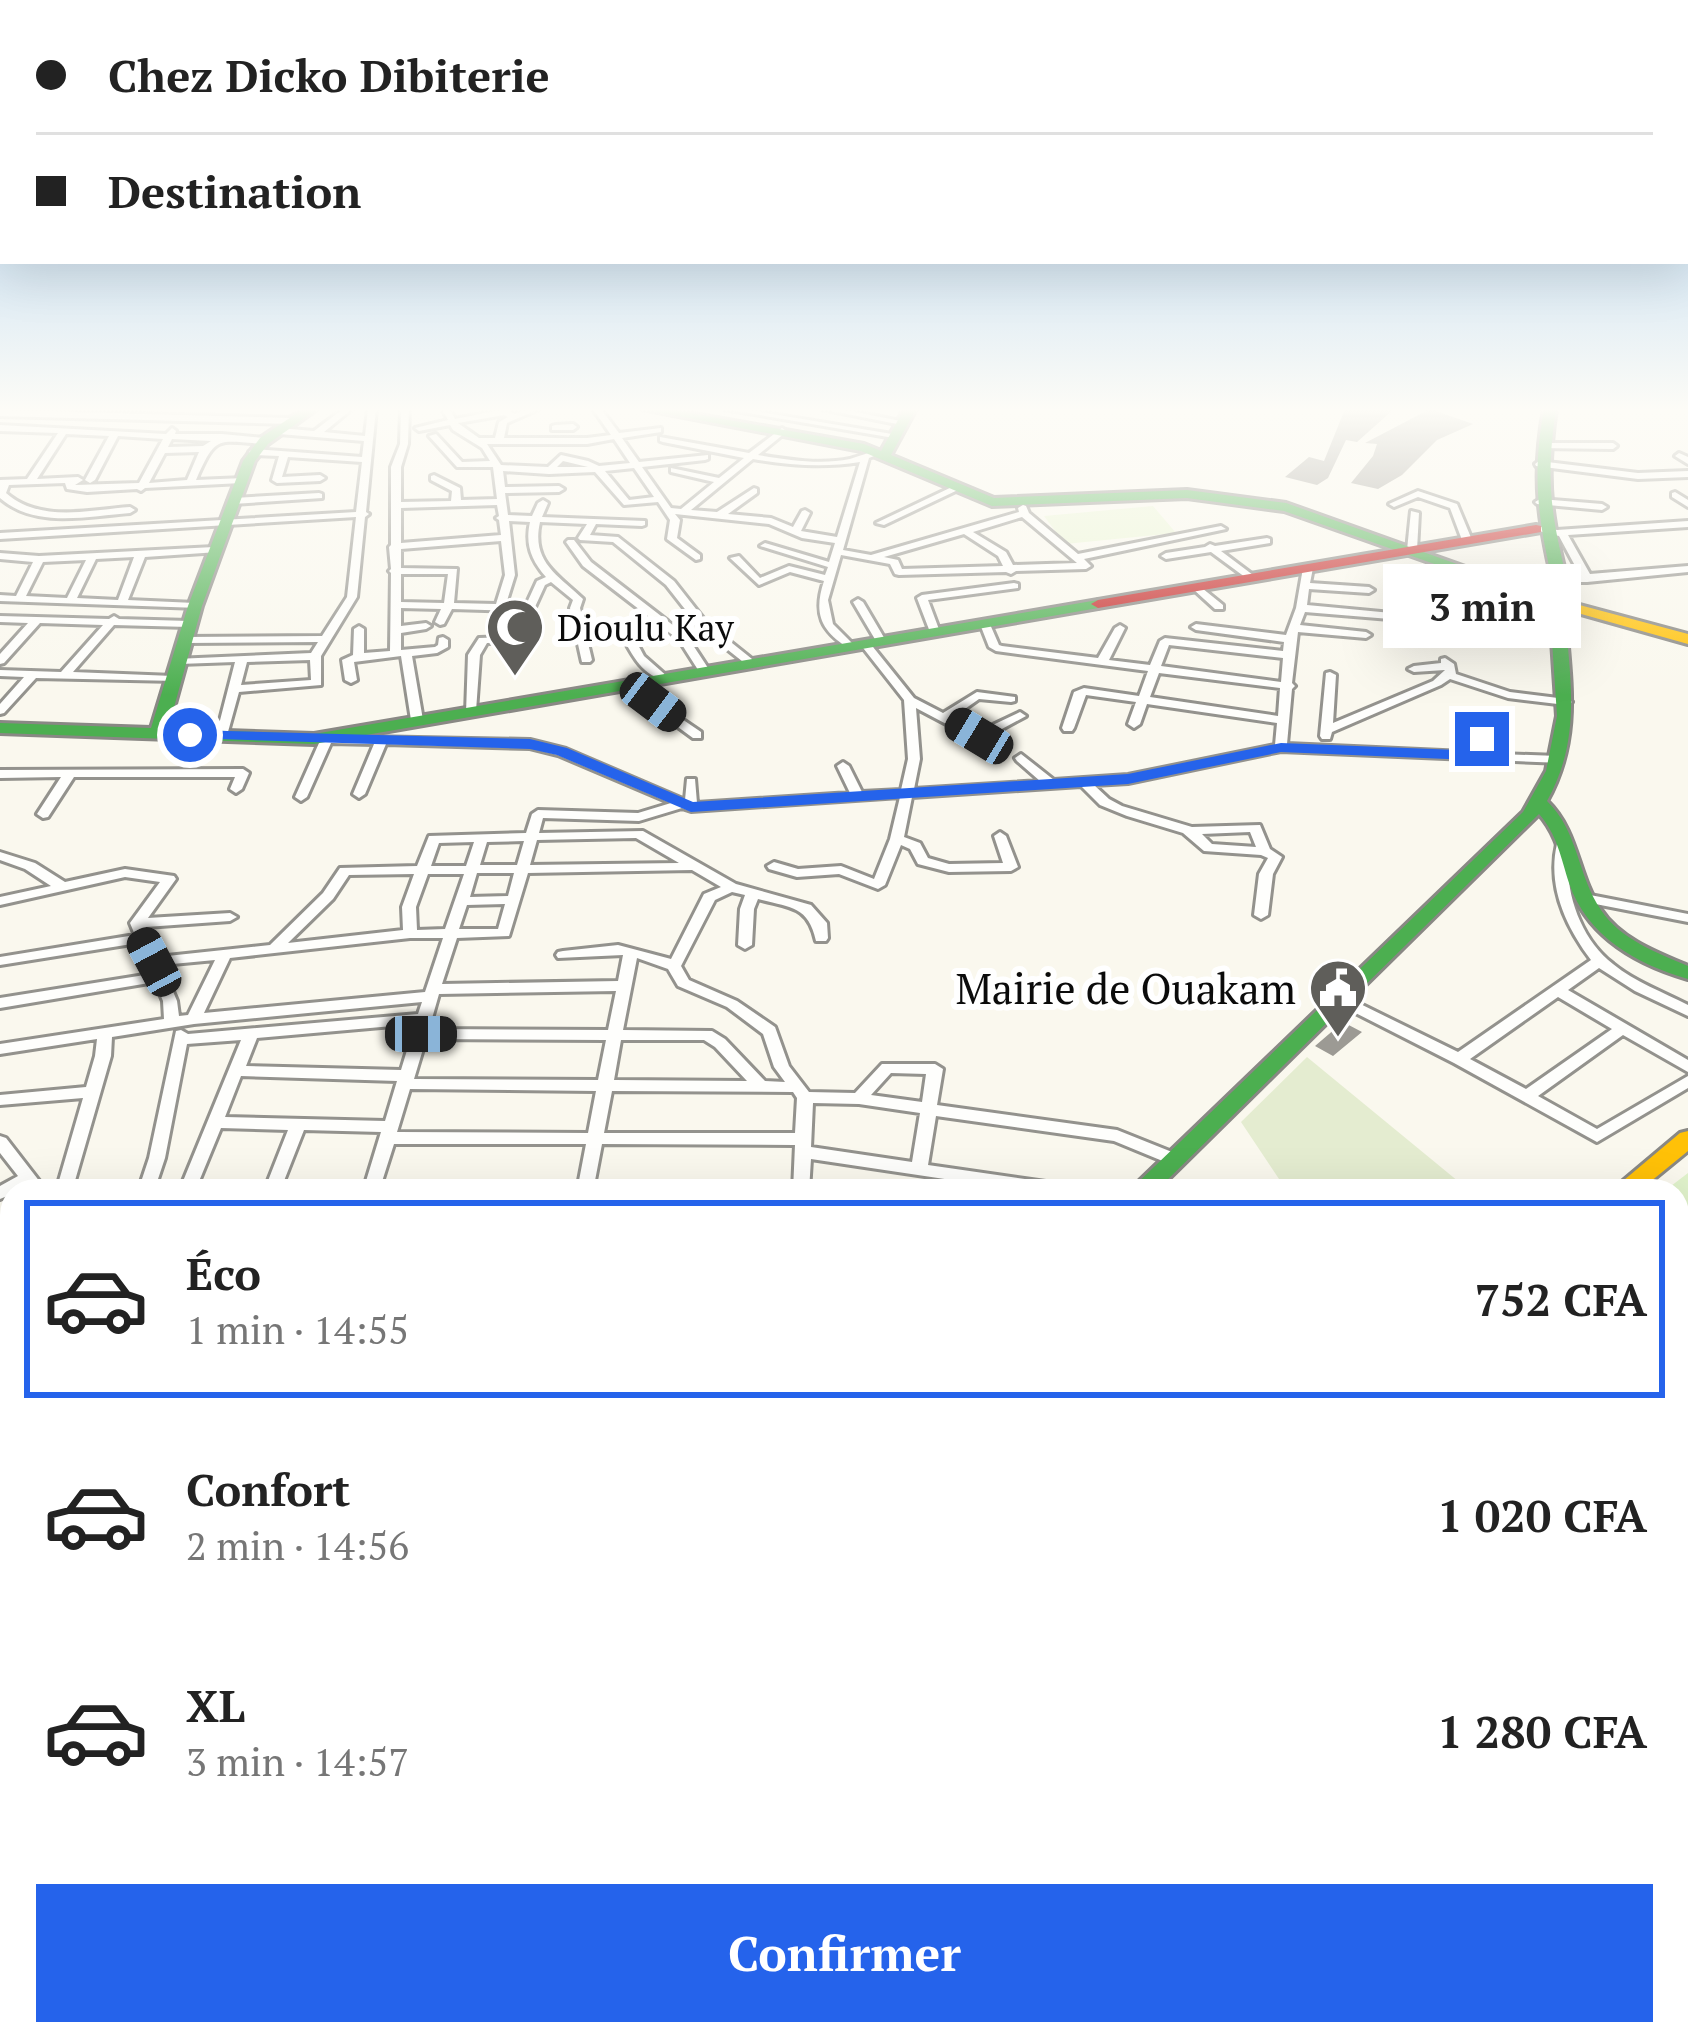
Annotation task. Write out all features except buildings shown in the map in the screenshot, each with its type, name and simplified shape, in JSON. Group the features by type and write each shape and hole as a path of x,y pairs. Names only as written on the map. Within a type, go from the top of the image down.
{"main road":[{"path":"158,734 232,504"},
{"path":"1004,504 1023,508 1077,504"},
{"path":"1255,504 1304,512 1556,601 1688,639"},
{"path":"1540,504 1556,541"},
{"path":"1152,1179 1534,809 1558,760 1566,702 1556,601 1556,541 1541,504"},
{"path":"2,726 320,740 470,710 1198,586 1249,578 1307,577 1467,540 1556,541"},
{"path":"1534,809 1556,817 1585,898 1599,920 1622,940 1688,973"},
{"path":"1637,1179 1688,1139"},
{"path":"1663,1179 1688,1159"}],"street":[{"path":"15,504 41,513 130,509"},
{"path":"120,528 132,504"},
{"path":"214,550 39,559 0,553 4,536 137,527 220,504"},
{"path":"252,504 317,516 364,514"},
{"path":"317,516 318,504"},
{"path":"234,689 317,683 315,656 352,597 365,504"},
{"path":"407,504 395,505 394,604 417,720"},
{"path":"500,504 511,575 500,607"},
{"path":"542,504 533,520 530,542 549,579 578,599 586,660"},
{"path":"662,504 678,525 672,539 696,557"},
{"path":"684,511 692,504"},
{"path":"718,515 734,504"},
{"path":"859,504 840,546 822,611 828,625 865,644 910,700 984,739 1020,716"},
{"path":"881,523 921,504"},
{"path":"1449,504 1454,506 1467,540"},
{"path":"1570,504 1602,507"},
{"path":"666,510 771,521 795,533 871,558 894,562 896,572 1085,567 1080,557 1023,508 871,558"},
{"path":"795,533 806,513"},
{"path":"1410,550 1414,513"},
{"path":"501,518 642,524"},
{"path":"476,521 476,540"},
{"path":"593,522 584,538 615,539 670,583 703,625 751,663"},
{"path":"420,524 420,545"},
{"path":"1556,541 1688,524"},
{"path":"125,554 137,527"},
{"path":"1080,557 1221,529"},
{"path":"964,530 1002,554 1011,571"},
{"path":"394,547 505,538"},
{"path":"936,538 952,547"},
{"path":"1556,541 1587,579"},
{"path":"571,542 586,564 683,638 704,671"},
{"path":"1166,556 1268,542"},
{"path":"765,546 832,573"},
{"path":"1210,547 1249,578"},
{"path":"64,675 125,603 141,553"},
{"path":"70,601 94,556"},
{"path":"735,558 759,582 789,569 832,573"},
{"path":"19,599 39,559"},
{"path":"1479,625 1556,601 1587,579 1688,569"},
{"path":"394,572 453,571 449,604 440,622"},
{"path":"1281,747 1292,633 1307,577 1369,590"},
{"path":"470,710 474,655 485,634 515,640 541,583 549,579"},
{"path":"935,632 922,598 1014,586"},
{"path":"1198,586 1219,607"},
{"path":"1443,597 1556,601"},
{"path":"0,598 125,603 184,642"},
{"path":"858,602 865,644"},
{"path":"394,604 530,608"},
{"path":"1301,608 1402,617"},
{"path":"0,619 112,622 242,658 315,656"},
{"path":"0,661 37,620"},
{"path":"985,623 1000,649 1289,686"},
{"path":"396,630 426,626"},
{"path":"1196,627 1366,635"},
{"path":"1102,662 1120,628"},
{"path":"358,657 359,629"},
{"path":"580,636 626,632 639,658 663,678"},
{"path":"0,673 64,675 184,642 326,638"},
{"path":"351,680 348,660 441,649 443,640"},
{"path":"1134,724 1168,640 1290,655"},
{"path":"222,736 242,658"},
{"path":"1327,730 1448,667"},
{"path":"1414,669 1448,667 1508,695 1566,702"},
{"path":"2,726 33,674"},
{"path":"1325,751 1330,675"},
{"path":"626,684 697,735"},
{"path":"1068,728 1080,692 1284,720"},
{"path":"947,716 963,709 965,701 976,695 1011,699"},
{"path":"774,866 797,873 842,870 878,885 897,839 915,750 910,700"},
{"path":"1478,733 1495,756"},
{"path":"301,797 320,740 530,744 562,752 684,806"},
{"path":"359,794 381,741"},
{"path":"0,1003 274,949 410,934 504,933 538,814 639,817 684,806 1085,782 1163,773 1281,747 1558,760"},
{"path":"1021,758 1051,784"},
{"path":"843,766 858,797"},
{"path":"0,774 243,773 236,789"},
{"path":"43,814 69,775"},
{"path":"87,795 103,775"},
{"path":"684,806 691,782"},
{"path":"1085,782 1093,794 1150,821 1192,831 1255,828 1264,851"},
{"path":"582,838 587,816"},
{"path":"638,834 639,817"},
{"path":"1192,831 1210,848 1264,851 1275,856 1265,874 1261,915"},
{"path":"410,934 409,907 434,839 638,834 730,887 806,908 820,923 821,938"},
{"path":"897,839 915,846 923,861 939,867 1011,867 1000,836"},
{"path":"375,1179 435,992 448,932 482,838"},
{"path":"1562,840 1560,861 1573,919 1599,961 1688,1011"},
{"path":"0,856 30,866 64,888"},
{"path":"274,949 328,896 340,873 693,867"},
{"path":"0,901 125,873 169,879 139,930"},
{"path":"674,966 709,897 730,887"},
{"path":"746,945 746,909 752,895"},
{"path":"1585,898 1687,923"},
{"path":"460,901 512,900"},
{"path":"0,961 139,930 230,917"},
{"path":"139,930 183,1021"},
{"path":"563,955 618,949 662,960 674,966 683,983 733,1004 770,1031 782,1067 801,1092 802,1179"},
{"path":"588,1179 630,955"},
{"path":"150,1179 183,1021 224,956"},
{"path":"1459,1059 1599,961"},
{"path":"0,1049 183,1021 435,992 624,986"},
{"path":"1558,990 1688,1066"},
{"path":"1336,998 1597,1136 1688,1081"},
{"path":"180,1040 424,1026 713,1038 760,1087"},
{"path":"1527,1096 1623,1028"},
{"path":"67,1179 105,1033"},
{"path":"192,1179 251,1034"},
{"path":"859,1099 886,1068 935,1069 919,1168"},
{"path":"236,1071 406,1080 760,1087 1129,1138 1171,1158"},
{"path":"0,1100 92,1092"},
{"path":"215,1122 803,1146 990,1179"},
{"path":"277,1179 298,1124"},
{"path":"0,1142 29,1179"}],"green space":[{"path":"1153,506 1176,533 1065,544 1044,516"},
{"path":"1307,1057 1455,1179 1279,1179 1241,1122"}],"traffic: fast":[{"path":"158,734 195,606 233,504"},
{"path":"1266,504 1286,507 1536,595 1557,608 1572,607 1561,599 1549,601"},
{"path":"1543,504 1565,600"},
{"path":"0,728 314,739 1098,604"},
{"path":"1153,1179 1530,815 1555,771 1565,716 1557,608"},
{"path":"1538,803 1558,826 1585,898 1601,924 1636,950 1688,973"}],"traffic: slow":[{"path":"1572,607 1688,639"},
{"path":"1638,1179 1688,1139"}],"traffic: jam":[{"path":"1098,604 1536,529"}],"place":[{"name":"Dioulu Kay","path":"515,678"},
{"name":"Mairie de Ouakam","path":"1338,1039"}],"route":[{"path":"190,735 530,744 562,752 691,807 1128,779 1281,747 1495,756 1482,739"}]}
